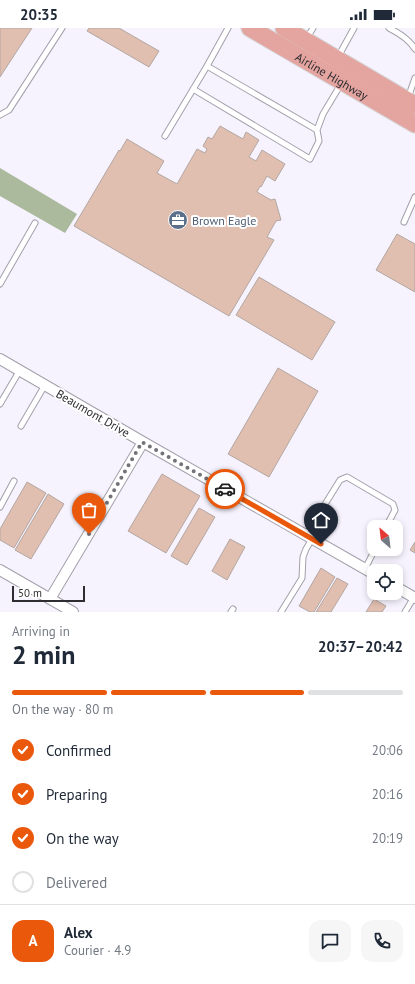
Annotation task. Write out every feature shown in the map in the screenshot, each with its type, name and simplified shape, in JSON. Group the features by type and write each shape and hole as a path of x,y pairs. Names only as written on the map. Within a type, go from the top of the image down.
{"highway":[{"name":"Airline Highway","path":"250,28 306,42 343,82 415,124"},
{"name":"Airline Highway","path":"284,28 411,103"}],"street":[{"name":"Beaumont Drive","path":"0,359 365,569"},
{"path":"50,599 142,442"},
{"path":"0,570 73,612"},
{"path":"403,591 414,597"}],"lane":[{"path":"0,114 9,110 62,28"},
{"path":"165,136 228,28"},
{"path":"336,59 354,28"},
{"path":"389,28 412,43 415,49"},
{"path":"207,66 317,130"},
{"path":"411,103 415,78"},
{"path":"193,89 310,159 319,141 317,130 323,114 343,82"},
{"path":"404,222 415,198"},
{"path":"0,284 35,222"},
{"path":"0,404 20,370"},
{"path":"21,426 45,385"},
{"path":"281,612 302,578 303,557 309,537 340,480 347,477 393,504 395,510 390,520"},
{"path":"0,507 14,481"},
{"path":"365,569 372,556"},
{"path":"405,612 414,597"}],"green space":[{"path":"0,168 77,214 65,233 0,196"}],"building":[{"path":"0,28 32,28 0,77"},
{"path":"89,28 119,28 159,51 149,67 87,31"},
{"name":"Brown Eagle","path":"220,126 243,139 246,132 259,140 249,157 256,161 262,150 285,164 275,181 267,176 257,192 271,200 275,199 281,220 276,221 267,237 274,240 229,316 74,226 127,139 164,161 157,173 177,184 197,149 205,153 207,149 203,146 208,137 212,139"},
{"path":"397,234 415,244 415,292 376,270"},
{"path":"259,277 335,322 312,360 236,315"},
{"path":"278,368 318,391 269,477 228,454"},
{"path":"162,474 200,496 166,553 128,531"},
{"path":"27,482 46,493 14,548 0,540 0,529"},
{"path":"48,494 64,504 31,559 15,550"},
{"path":"199,508 215,517 187,565 171,556"},
{"path":"230,539 245,547 227,580 212,571"},
{"path":"415,542 415,553 410,550"},
{"path":"321,568 335,577 314,612 310,612 299,606"},
{"path":"337,578 348,584 331,612 316,612"},
{"path":"373,600 386,606 382,612 366,612"}],"way so far":[{"path":"89,534 142,442 225,489"}],"place":[{"name":"Brown Eagle","path":"178,220"}],"route":[{"path":"225,489 321,544"}]}
